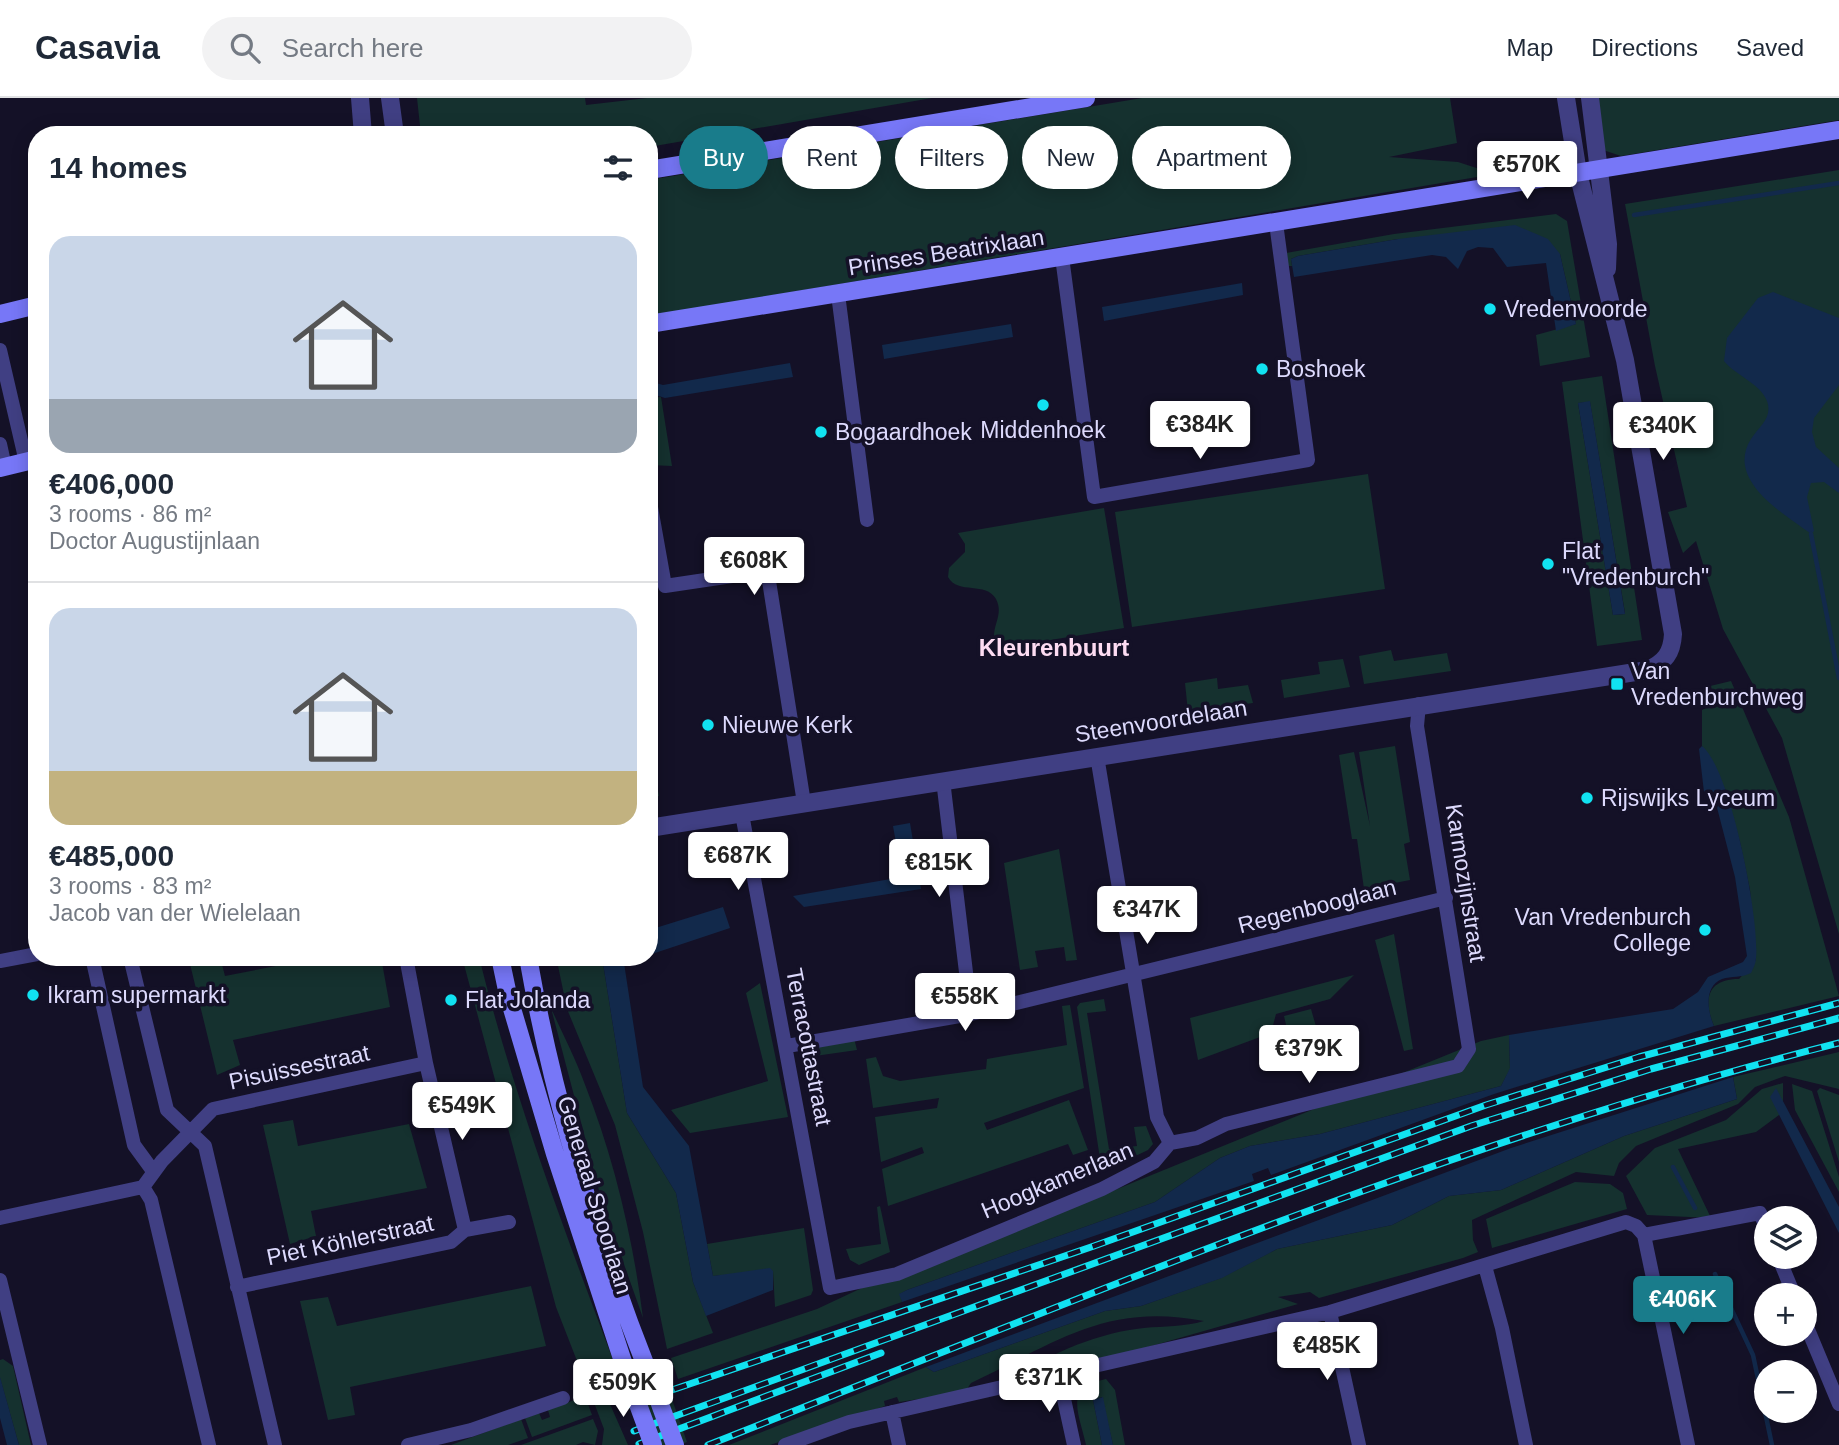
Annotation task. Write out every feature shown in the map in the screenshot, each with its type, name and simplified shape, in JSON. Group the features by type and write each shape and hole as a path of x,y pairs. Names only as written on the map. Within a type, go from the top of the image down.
{"main road":[{"path":"658,169 1086,98"},
{"name":"Prinses Beatrixlaan","path":"658,323 1839,130"},
{"path":"0,314 28,307"},
{"path":"2,468 28,462"},
{"name":"Generaal Spoorlaan","path":"502,966 555,1154 653,1445"},
{"name":"Generaal Spoorlaan","path":"529,966 539,1026 614,1286 675,1445"}],"street":[{"path":"360,98 362,126"},
{"path":"390,98 394,126"},
{"path":"1566,98 1578,173 1596,249 1607,280"},
{"path":"1590,98 1608,244 1607,280"},
{"name":"Prinses Beatrixlaan","path":"1062,257 1094,497 1308,460 1276,222"},
{"name":"Steenvoordelaan","path":"658,827 1419,704 1648,670 1662,664 1672,648 1672,634 1652,513 1607,280"},
{"name":"Prinses Beatrixlaan","path":"838,294 867,520"},
{"path":"0,350 28,450"},
{"path":"0,444 2,468"},
{"path":"658,547 665,586 759,572 769,581 804,803"},
{"name":"Karmozijnstraat","path":"1419,704 1418,726 1469,1049 1458,1066"},
{"path":"1097,756 1157,1117 1170,1143"},
{"path":"943,780 971,1014"},
{"name":"Terracottastraat","path":"742,814 830,1288"},
{"name":"Regenbooglaan","path":"787,1046 971,1014 1446,898"},
{"path":"0,961 28,956"},
{"path":"94,966 134,1145 153,1171"},
{"path":"132,966 167,1110 205,1146 275,1445"},
{"path":"408,966 426,1063 465,1230"},
{"name":"Pisuissestraat","path":"143,1187 153,1171 189,1131 214,1109 426,1063"},
{"name":"Hoogkamerlaan","path":"830,1288 897,1274 1102,1189 1154,1162 1170,1143 1197,1138 1226,1124 1458,1066"},
{"path":"0,1218 143,1187 151,1200 209,1445"},
{"path":"1644,1235 1754,1214"},
{"name":"Piet Köhlerstraat","path":"237,1287 451,1241 465,1230 509,1222"},
{"path":"785,1445 830,1427 1330,1312 1626,1222 1636,1226 1644,1235 1688,1445"},
{"path":"1485,1266 1502,1328 1526,1445"},
{"path":"0,1280 7,1342 40,1445"},
{"path":"1330,1312 1359,1445"},
{"path":"1815,1346 1839,1404"},
{"path":"1059,1376 1074,1445"},
{"path":"408,1445 471,1430 563,1398"},
{"path":"892,1412 900,1445"}],"green space":[{"path":"417,98 585,98 586,105 647,98 932,98 768,126 679,126 679,142 658,145 658,126 420,126"},
{"path":"1142,98 1450,98 1457,143 1389,157 1458,162 1495,174 658,314 658,179 679,175 679,189 768,189 768,160 782,158 782,189 881,189 881,141 895,139 895,189 1008,189 1008,126 974,126"},
{"path":"1592,98 1839,98 1839,120 1621,156 1600,149"},
{"path":"1839,170 1839,934 1782,738 1723,629 1696,541 1683,553 1668,512 1687,507 1655,366 1625,204"},
{"path":"1556,214 1567,221 1590,357 1540,366 1536,335 1576,324 1560,254 1398,239 1298,256 1291,259 1292,266 1288,266 1286,253 1394,234"},
{"path":"1602,376 1642,640 1597,646 1562,382","holes":["1590,402 1625,614 1613,615 1578,403"]},
{"path":"658,397 661,397 672,466 658,465"},
{"path":"1368,474 1385,589 1132,627 1115,512"},
{"path":"1104,508 1124,628 1032,643 1028,648 999,652 994,637 999,612 996,599 986,590 958,586 948,577 949,568 965,552 965,544 958,533"},
{"path":"1391,650 1394,661 1447,653 1451,671 1364,684 1359,656"},
{"path":"1343,659 1350,687 1284,698 1281,680 1320,674 1318,662"},
{"path":"1217,678 1218,689 1248,685 1253,703 1188,712 1185,683"},
{"path":"1731,681 1789,817 1839,996 1714,1026 1709,1008 1710,993 1720,983 1739,979 1756,960 1750,890 1740,842 1726,794 1702,746 1702,710 1715,704 1706,687"},
{"path":"1395,746 1410,842 1404,844 1410,880 1364,889 1357,839 1352,839 1339,755 1354,752 1370,826 1359,752"},
{"path":"1059,849 1077,960 1066,961 1064,947 1035,951 1038,967 1020,970 1004,863"},
{"path":"1394,934 1413,1049 1404,1051 1375,940"},
{"path":"190,966 222,966 225,976 276,966 383,966 390,1007 233,1040 240,1065 217,1075"},
{"path":"464,966 481,966 524,1113 616,1368 586,1384 556,1307"},
{"path":"558,966 603,966 627,1113 676,1193 693,1282 713,1333 667,1349 643,1232 615,1125 567,1009"},
{"path":"1354,975 1330,999 1276,1014 1271,1033 1198,1060 1190,1018"},
{"path":"760,983 788,1117 690,1133 671,1110 768,1081 746,993"},
{"path":"1104,999 1106,1011 1087,1013 1109,1149 1137,1146 1134,1127 1146,1126 1153,1144 1148,1150 1102,1172 1077,1007 1080,1003"},
{"path":"1070,1005 1084,1088 984,1123 987,1130 1069,1100 1088,1150 1073,1155 1068,1144 888,1206 882,1169 924,1153 922,1147 881,1162 875,1117 937,1108 939,1098 873,1108 866,1059 876,1057 883,1076 900,1081 986,1069 987,1059 1067,1045 1062,1006"},
{"path":"551,1008 595,1111 613,1169 628,1228 643,1318 602,1202"},
{"path":"1311,1009 1317,1030 1289,1038 1284,1016"},
{"path":"1509,1035 1510,1069 1501,1086 1320,1134 1250,1146 1220,1158 1155,1202 907,1290 900,1294 902,1302 678,1379 671,1358 817,1309 866,1286 899,1278 1481,1041"},
{"path":"854,1038 857,1050 815,1056 820,1045"},
{"path":"1839,1052 1839,1089 1785,1076 1755,1087 1738,1104 1636,1146 1619,1163 1614,1176 1576,1172 1472,1220 1473,1240 1478,1252 1463,1258 1319,1298 1310,1292 1278,1297 1298,1304 1113,1357 1014,1380 1042,1361 1093,1339 1128,1330 1204,1321 1138,1317 1109,1322 1082,1330 1029,1354 971,1383 965,1392 899,1402 897,1397 884,1401 885,1406 770,1445 729,1445 926,1367 934,1372 1105,1311 1141,1306 1221,1278 1277,1249 1392,1225 1449,1196 1501,1190 1624,1136 1737,1099 1733,1077"},
{"path":"1783,1083 1783,1112 1756,1132 1678,1149 1711,1218 1647,1215 1626,1176 1655,1148 1726,1120 1762,1089"},
{"path":"1792,1084 1812,1091 1839,1177 1839,1192 1795,1110"},
{"path":"1820,1088 1839,1095 1839,1162 1817,1091"},
{"path":"293,1120 298,1146 409,1124 427,1188 311,1211 316,1236 290,1244 263,1125"},
{"path":"1575,1182 1610,1184 1623,1193 1627,1209 1492,1248 1486,1219"},
{"path":"880,1206 890,1252 859,1265 850,1260 846,1249 881,1244 877,1207"},
{"path":"804,1228 813,1290 811,1295 775,1307 773,1271 713,1276 707,1244"},
{"path":"531,1286 546,1346 350,1387 355,1415 328,1420 300,1301 328,1297 337,1326"},
{"path":"3,1359 13,1366 31,1445 19,1445 0,1378 0,1360"},
{"path":"661,1368 687,1442 682,1444 655,1370"},
{"path":"641,1376 666,1445 661,1445 636,1378"},
{"path":"1106,1379 1115,1390 1125,1445 1113,1445 1102,1397 1093,1400 1102,1445 1086,1445 1078,1412 1079,1395 1084,1388"},
{"path":"600,1391 606,1395 628,1445 602,1445 604,1429 590,1392"},
{"path":"585,1396 592,1415 532,1437 525,1418 539,1413 542,1420 550,1417 548,1410"},
{"path":"521,1419 528,1438 508,1445 451,1445"},
{"path":"593,1419 598,1431 595,1445 583,1442 576,1445 521,1445"}],"water":[{"path":"1515,225 1548,239 1560,254 1576,324 1556,331 1546,263 1507,267 1493,248 1478,247 1467,251 1458,269 1446,257 1432,255 1294,277 1291,259 1298,256 1398,239"},
{"path":"1242,283 1243,295 1104,321 1102,307"},
{"path":"1773,292 1839,318 1839,385 1814,418 1812,432 1816,447 1839,468 1839,493 1824,482 1811,483 1807,497 1814,531 1811,534 1773,506 1751,482 1745,454 1751,439 1767,417 1767,401 1754,385 1724,361 1727,338 1758,298"},
{"path":"1011,324 1013,337 884,359 882,345"},
{"path":"790,363 793,377 665,398 658,396 658,384 663,385"},
{"path":"1590,401 1625,614 1613,615 1578,403"},
{"path":"1702,746 1713,760 1733,813 1748,881 1756,939 1756,960 1751,973 1722,979 1712,988 1709,1007 1714,1026 1494,1094 1271,1175 1268,1168 1252,1174 1254,1181 902,1302 899,1294 907,1290 1155,1202 1220,1158 1250,1146 1320,1134 1501,1086 1510,1068 1509,1035 1673,1009 1698,992 1708,977 1743,962 1747,956 1735,877 1714,796 1704,792 1699,749"},
{"path":"910,823 921,889 804,907 793,896 902,877 893,826"},
{"path":"723,907 730,928 658,952 658,927"},
{"path":"603,966 624,966 643,1087 689,1146 713,1276 770,1268 773,1271 773,1290 706,1316 693,1282 676,1193 627,1113"},
{"path":"1733,1077 1737,1099 1624,1136 1501,1190 1449,1196 1392,1225 1277,1249 1222,1278 1141,1306 1105,1311 934,1372 926,1367 1511,1148"},
{"path":"1776,1088 1839,1207 1839,1233 1770,1097"},
{"path":"0,1377 19,1445 7,1445 0,1418"},
{"path":"1103,1397 1113,1445 1102,1445 1093,1400"}],"waterway":[{"path":"1634,215 1839,183"},
{"path":"1811,534 1839,678"},
{"path":"1673,1167 1695,1208"},
{"path":"1715,1274 1753,1355 1772,1445"}],"railway":[{"path":"625,1406 1094,1246 1486,1105 1639,1057 1839,1003"},
{"path":"634,1431 1471,1126 1651,1069 1839,1018"},
{"path":"708,1445 1127,1279 1409,1175 1694,1082 1839,1043"},
{"path":"639,1444 881,1353"}],"place":[{"name":"Vredenvoorde","path":"1490,309"},
{"name":"Boshoek","path":"1262,369"},
{"name":"Middenhoek","path":"1043,405"},
{"name":"Bogaardhoek","path":"821,432"},
{"name":"Flat \"Vredenburch\"","path":"1548,564"},
{"name":"Van Vredenburchweg","path":"1617,684"},
{"name":"Nieuwe Kerk","path":"708,725"},
{"name":"Rijswijks Lyceum","path":"1587,798"},
{"name":"Van Vredenburch College","path":"1705,930"},
{"name":"Ikram supermarkt","path":"33,995"},
{"name":"Flat Jolanda","path":"451,1000"}],"district":[{"name":"Kleurenbuurt","path":"1054,648"}]}
